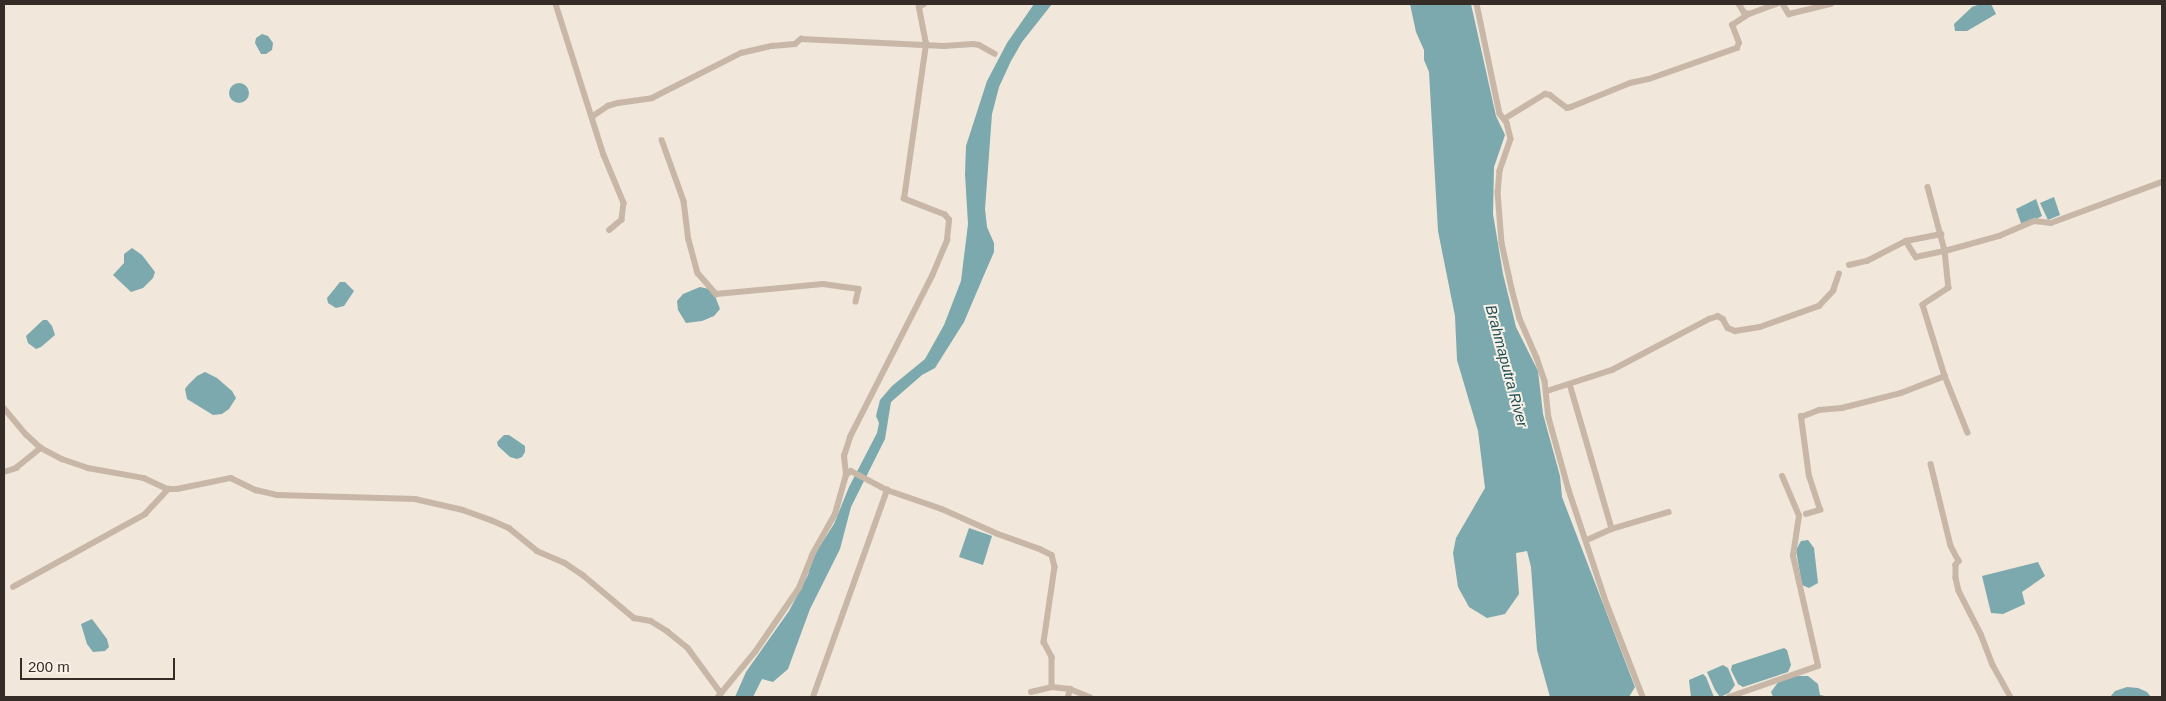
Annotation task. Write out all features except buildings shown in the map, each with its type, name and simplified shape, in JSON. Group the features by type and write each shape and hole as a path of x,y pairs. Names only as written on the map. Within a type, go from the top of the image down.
{"street":[{"path":"556,4 604,155 624,203 622,220 610,230"},
{"path":"4,408 41,448 62,459 88,468 144,478 168,489 231,478 256,490 277,495 415,499 463,510 491,520 509,528 537,551 571,567 634,618 651,621 667,631 688,648 720,695 755,652 799,588 812,555 835,514 848,473 844,456 850,437 932,276 948,240 949,220 945,215 904,199 926,44 919,7 924,4"},
{"path":"1477,4 1497,101 1511,139 1500,171 1498,192 1502,243 1520,319 1537,358 1547,392 1549,418 1607,604 1643,697"},
{"path":"1739,4 1744,12 1749,14"},
{"path":"1504,119 1545,94 1550,95 1567,108 1630,82 1649,79 1737,48 1740,46 1732,24 1749,14 1777,4"},
{"path":"1783,4 1789,14 1831,4"},
{"path":"593,116 608,106 652,98 741,53 772,46 795,44 801,39 979,45 995,54"},
{"path":"662,140 684,201 689,240 698,273 716,294 823,284 859,288 856,302"},
{"path":"1906,241 1916,256 1945,251 1999,236 2035,221 2051,223 2162,182"},
{"path":"1928,187 1945,251 1949,288 1923,305 1945,376 1968,433"},
{"path":"1850,265 1867,261 1906,241 1941,234"},
{"path":"1547,392 1612,370 1718,316 1723,319 1728,328 1735,331 1760,327 1819,306 1834,291 1839,274"},
{"path":"1806,514 1820,510 1809,477 1801,416 1819,410 1842,408 1901,393 1945,376"},
{"path":"1570,384 1612,529"},
{"path":"4,472 16,468 41,448"},
{"path":"1931,464 1951,546 1959,561 1956,564 1956,578 1959,591 1981,634 1993,665 2011,697"},
{"path":"848,473 868,479 887,490 942,509 998,534 1040,548 1052,555 1055,567 1044,642 1052,657 1052,687"},
{"path":"1729,697 1818,666 1794,556 1799,516 1782,476"},
{"path":"14,587 145,514 168,489"},
{"path":"814,697 887,490"},
{"path":"1587,540 1612,529 1669,512"},
{"path":"1031,692 1052,687 1070,689 1090,697"},
{"path":"1068,697 1070,689"}],"water":[{"path":"1034,4 1052,4 1022,42 999,87 992,114 985,209 987,227 994,243 994,252 964,322 935,368 922,375 891,402 885,439 851,507 840,549 810,609 788,669 773,682 762,679 753,697 735,697 746,672 789,611 808,575 813,557 834,524 849,487 877,433 879,423 876,416 880,400 892,386 925,359 944,325 961,281 968,224 965,174 966,146 987,81 1007,43"},
{"name":"Brahmaputra River","path":"1410,4 1471,4 1496,116 1505,135 1494,167 1493,214 1503,274 1516,327 1538,371 1543,414 1560,476 1562,497 1635,687 1629,697 1550,697 1537,650 1531,567 1527,551 1516,553 1519,594 1505,614 1487,618 1469,607 1458,587 1453,553 1456,538 1485,488 1478,431 1457,360 1455,316 1438,231 1429,72 1424,60 1424,50 1416,32"},
{"path":"1980,4 1991,4 1996,14 1967,31 1955,31 1954,24 1972,7"},
{"path":"262,34 268,36 273,43 272,50 266,54 261,54 255,43 256,38"},
{"path":"239,83 246,86 249,93 246,100 239,103 232,100 229,93 232,86"},
{"path":"2054,197 2060,215 2048,220 2040,203"},
{"path":"2036,199 2042,216 2022,226 2016,209"},
{"path":"132,248 142,255 155,272 153,278 143,288 131,292 113,275 124,263 124,254"},
{"path":"340,282 345,282 354,291 344,306 336,308 328,303 327,298"},
{"path":"700,287 709,289 715,296 720,309 714,316 702,321 686,323 678,310 677,301 683,294"},
{"path":"43,320 47,320 52,326 55,335 36,349 28,343 26,336"},
{"path":"205,372 217,378 232,391 236,398 229,409 222,414 213,415 187,399 185,389 197,376"},
{"path":"504,435 509,435 525,446 525,452 522,457 517,459 510,457 498,446 497,442"},
{"path":"969,528 992,536 983,565 959,557"},
{"path":"1808,540 1814,548 1818,583 1809,588 1802,585 1796,550 1801,541"},
{"path":"2038,562 2045,576 2022,592 2025,604 2003,614 1991,613 1982,576"},
{"path":"92,619 107,639 109,647 105,651 93,652 87,644 81,624"},
{"path":"1784,648 1787,650 1791,665 1788,672 1743,687 1738,684 1731,670 1732,665"},
{"path":"1723,665 1728,668 1735,685 1729,693 1720,697 1707,672"},
{"path":"1703,674 1714,697 1691,697 1689,680"},
{"path":"1796,676 1808,676 1818,684 1820,695 1829,697 1773,697 1771,692 1779,681"},
{"path":"2127,687 2138,688 2147,692 2151,697 2110,697 2115,691"}]}
